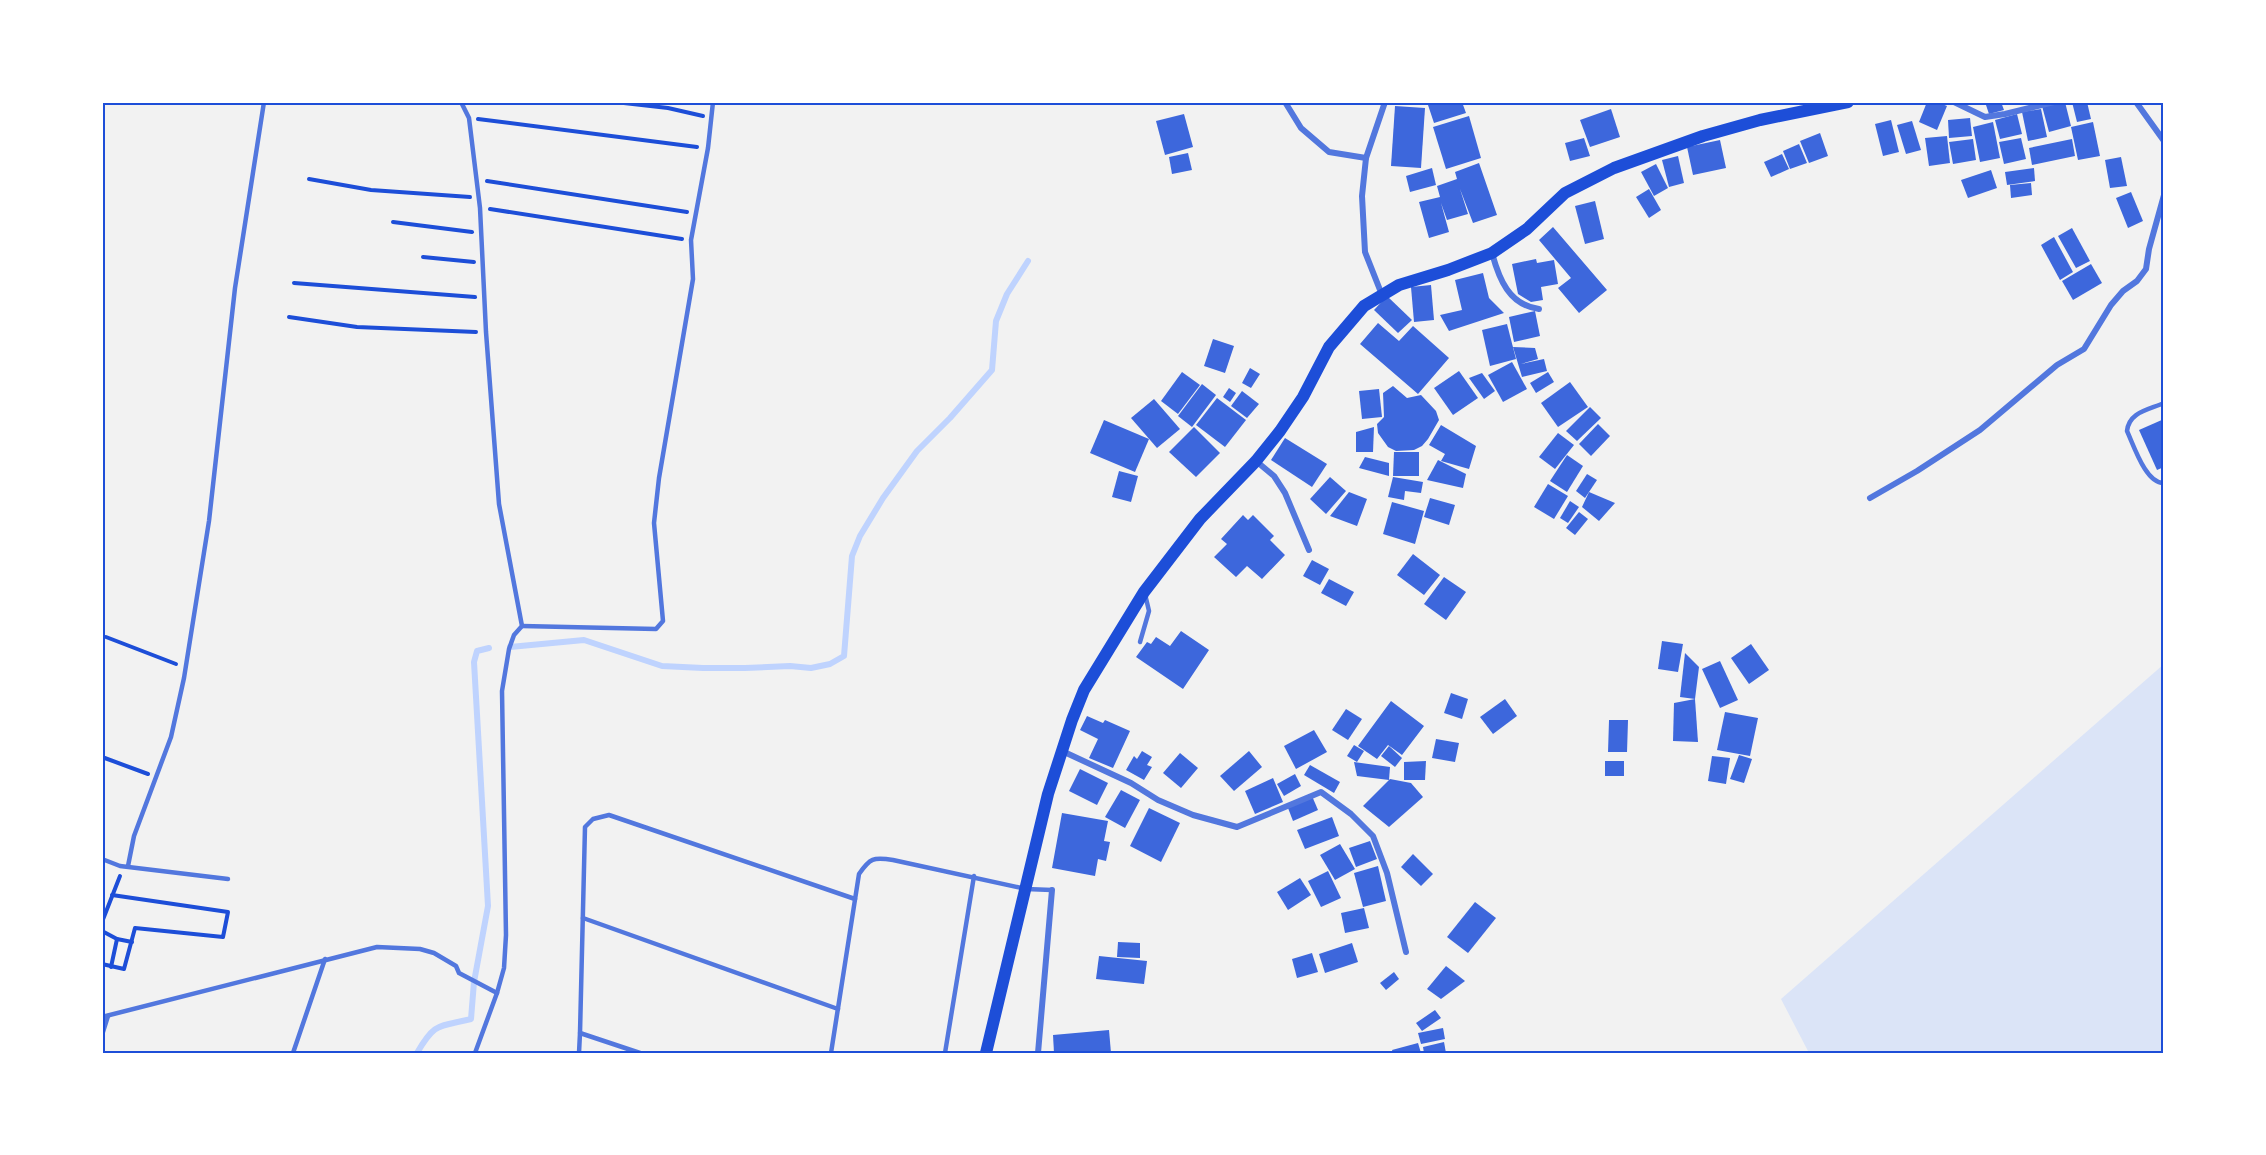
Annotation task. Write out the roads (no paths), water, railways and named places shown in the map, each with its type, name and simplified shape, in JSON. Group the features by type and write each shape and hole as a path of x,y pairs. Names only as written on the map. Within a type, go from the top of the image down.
{"main road":[{"path":"986,1053 1048,795 1084,690 1144,592 1200,519 1256,462 1281,431 1303,397 1329,347 1364,306 1399,285 1492,253 1527,229 1565,193 1614,168 1703,136 1760,120 1848,102"}],"street":[{"path":"1285,102 1301,128 1329,153 1366,158"},
{"path":"1382,295 1365,252 1362,196 1366,158 1385,102"},
{"path":"1954,102 1985,117 2054,102"},
{"path":"2136,102 2164,141"},
{"path":"1870,498 1980,430 2057,365 2084,349 2111,304 2137,281 2146,269 2149,249 2164,195"},
{"path":"1492,253 1503,283 1514,297 1525,307 1539,309"},
{"path":"1256,462 1274,476 1285,493 1309,550"},
{"path":"1062,751 1131,783 1166,804 1193,815 1237,827 1321,792 1351,814 1373,836 1387,873 1406,952"},
{"path":"1038,1053 1052,890"}],"lane":[{"path":"128,866 134,836 171,737 185,667 209,521 235,288 264,102"},
{"path":"475,1053 504,968 506,934 502,691 509,649 514,635 522,626 656,629 663,621 654,523 659,478 693,279 691,240 708,148 713,102"},
{"path":"463,103 469,118 480,208 486,332 500,504 522,626"},
{"path":"2164,403 2132,417 2127,431 2149,477 2158,483 2164,483"},
{"path":"1140,642 1149,611 1144,592"},
{"path":"579,1053 585,827 593,819 609,815 855,899"},
{"path":"831,1053 859,874 867,862 877,858 974,876 1026,889 1052,890"},
{"path":"102,859 120,866 228,879"},
{"path":"945,1053 974,876"},
{"path":"583,918 838,1009"},
{"path":"102,1017 325,958 377,947 420,949 448,960 456,966 459,973 497,993"},
{"path":"293,1053 325,958"},
{"path":"102,1035 108,1016"},
{"path":"580,1033 640,1053"}],"waterway":[{"path":"510,647 584,640 662,666 703,668 790,666 811,668 830,664 844,656 852,556 860,536 883,498 917,451 992,370 996,321 1007,294 1028,261"},
{"path":"417,1053 428,1036 438,1027 471,1019 474,982 488,906 474,662 477,651 489,648"}]}
